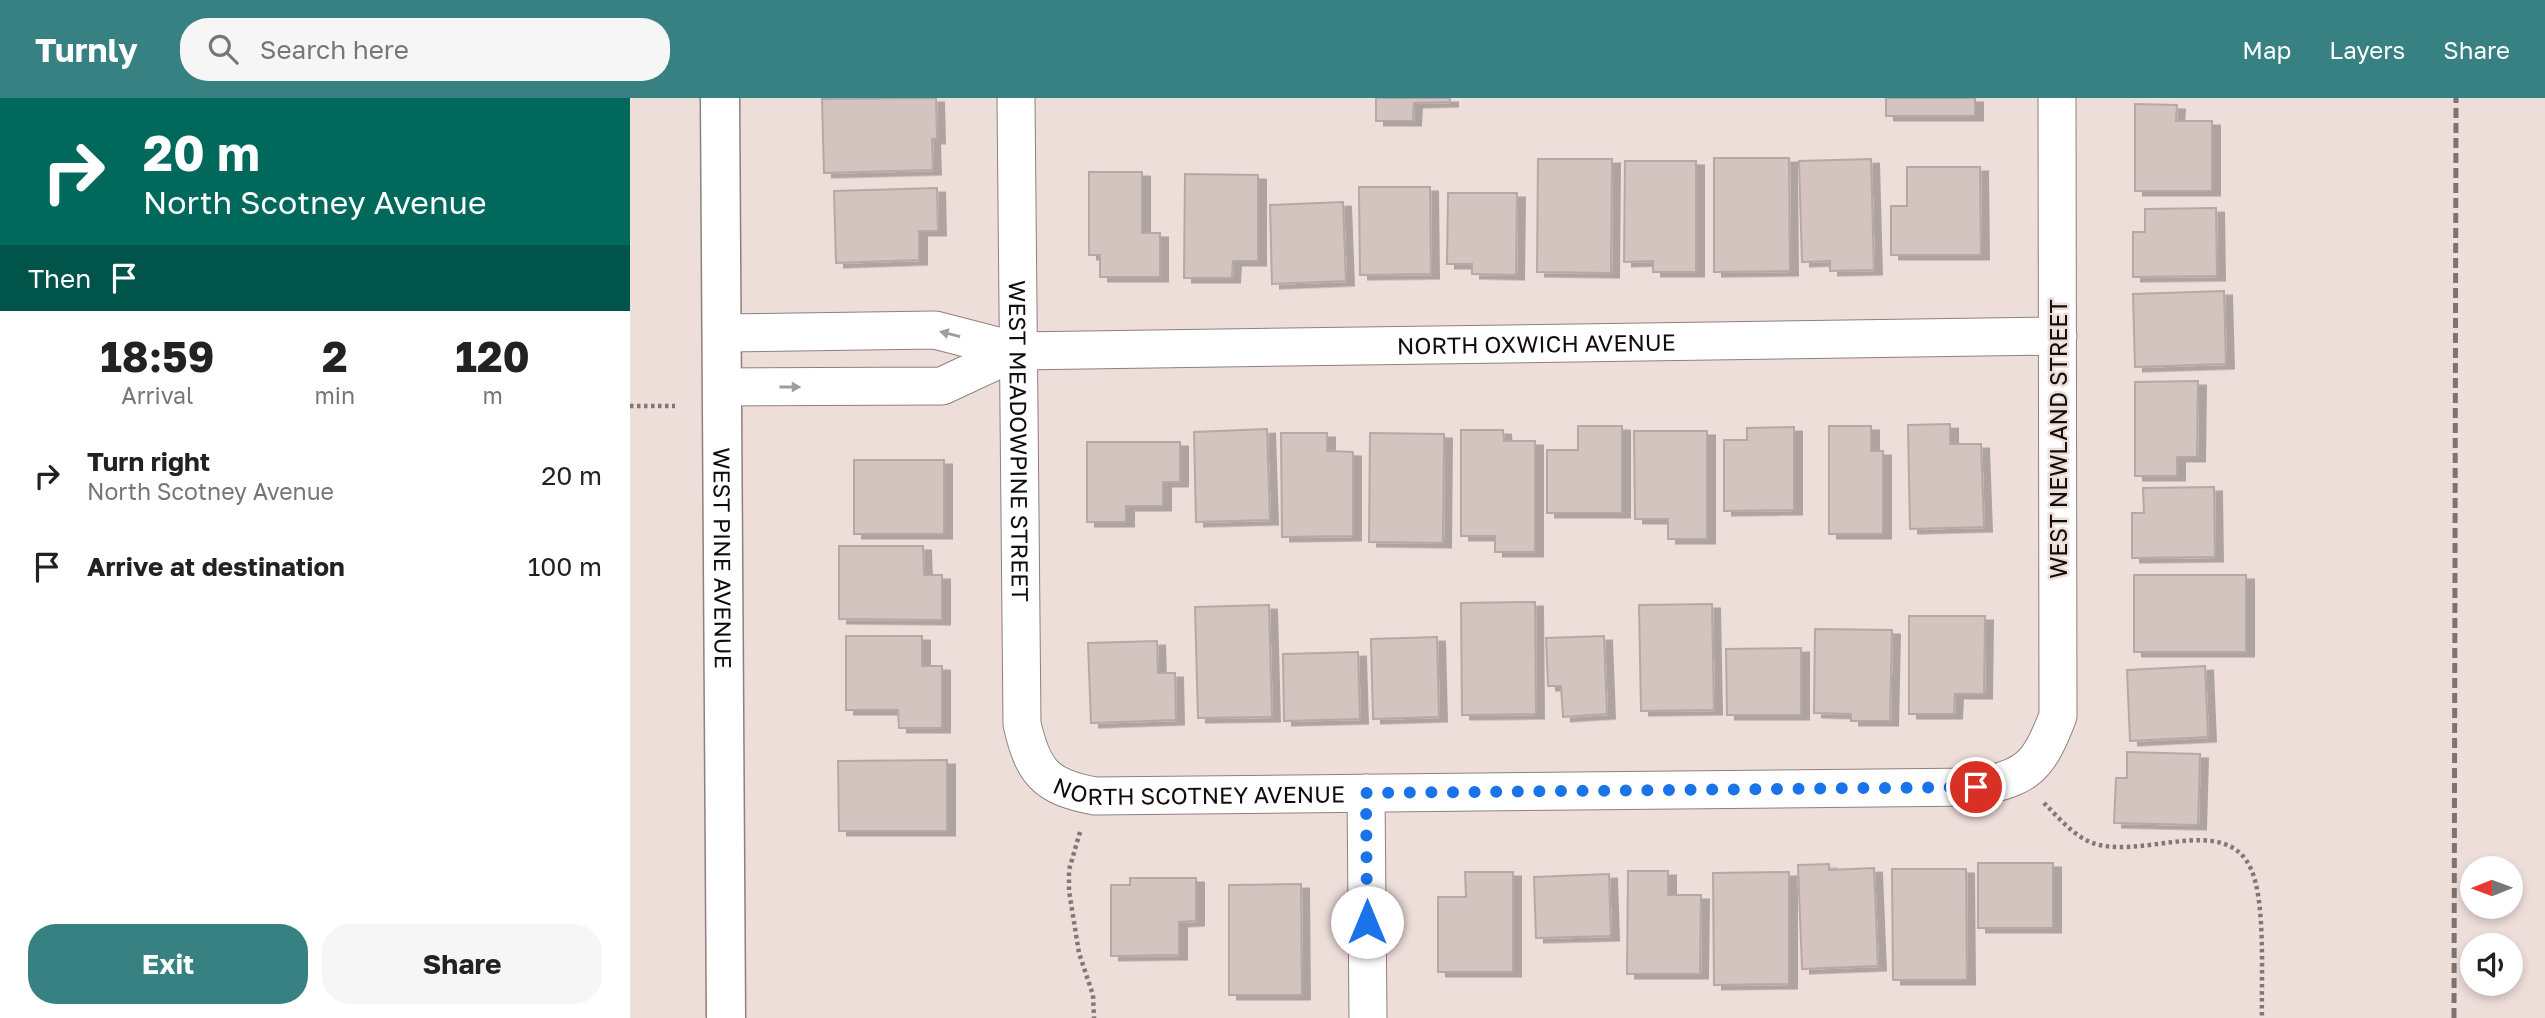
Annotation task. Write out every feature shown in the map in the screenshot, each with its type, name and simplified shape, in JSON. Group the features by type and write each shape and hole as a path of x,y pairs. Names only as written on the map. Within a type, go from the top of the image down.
{"street":[{"name":"WEST PINE AVENUE","path":"720,98 726,1018"},
{"name":"WEST MEADOWPINE STREET","path":"1016,98 1022,724 1029,753 1045,778"},
{"name":"WEST NEWLAND STREET","path":"2035,787 2058,716 2057,98"},
{"name":"NORTH OXWICH AVENUE","path":"722,333 935,330 1017,351 2057,337"},
{"name":"NORTH OXWICH AVENUE","path":"722,387 942,386 1017,351"},
{"name":"NORTH SCOTNEY AVENUE","path":"1045,778 1069,791 1095,796 1976,787 2005,783 2035,787"},
{"path":"1366,793 1368,1018"}],"path":[{"path":"630,407 675,406"},
{"path":"2035,787 2065,824 2088,841 2112,848 2194,841 2219,842 2238,849 2251,870 2259,905 2262,1018"},
{"path":"1080,832 1069,870 1069,891 1079,953 1093,995 1094,1018"}],"building":[{"path":"936,98 937,139 932,139 933,170 824,173 822,99"},
{"path":"1376,98 1450,98 1450,102 1414,103 1413,121 1376,121"},
{"path":"1886,98 1975,98 1975,116 1886,116"},
{"path":"2135,104 2177,105 2176,121 2212,121 2212,191 2135,191"},
{"path":"1714,158 1789,158 1790,271 1714,272"},
{"path":"1538,159 1612,159 1611,273 1537,272"},
{"path":"1871,159 1874,270 1830,271 1830,261 1802,262 1799,161"},
{"path":"1625,161 1696,161 1696,272 1653,272 1653,261 1624,262"},
{"path":"1907,167 1980,167 1981,255 1891,255 1891,206 1907,206"},
{"path":"1089,172 1142,172 1142,233 1160,233 1160,277 1100,277 1100,255 1089,255"},
{"path":"1185,174 1258,175 1258,261 1233,261 1232,278 1184,278"},
{"path":"1359,187 1430,187 1431,274 1360,275"},
{"path":"937,188 938,231 919,231 919,260 836,263 834,191"},
{"path":"1448,193 1517,193 1516,275 1472,274 1472,264 1447,264"},
{"path":"1343,202 1346,281 1272,284 1270,205"},
{"path":"2216,208 2217,276 2133,277 2133,232 2145,232 2145,209"},
{"path":"2224,291 2226,364 2135,367 2133,294"},
{"path":"2198,381 2197,457 2177,457 2177,476 2135,476 2135,382"},
{"path":"1950,424 1950,444 1981,444 1984,527 1910,529 1908,425"},
{"path":"1578,426 1622,426 1622,513 1547,513 1547,450 1578,450"},
{"path":"1829,426 1871,426 1871,451 1883,451 1883,534 1829,534"},
{"path":"1794,427 1794,510 1724,511 1724,440 1747,440 1747,428"},
{"path":"1267,429 1270,520 1196,522 1194,432"},
{"path":"1461,430 1503,430 1504,441 1535,441 1535,552 1495,552 1495,536 1461,536"},
{"path":"1634,431 1707,431 1707,539 1668,539 1668,519 1635,519"},
{"path":"1281,433 1327,433 1327,451 1353,452 1353,536 1282,537"},
{"path":"1370,433 1444,434 1443,543 1369,542"},
{"path":"1087,442 1180,442 1180,482 1163,482 1163,506 1126,506 1126,522 1087,522"},
{"path":"854,460 944,460 944,534 854,534"},
{"path":"2214,487 2215,557 2132,558 2132,513 2144,513 2143,488"},
{"path":"839,546 923,546 924,575 942,575 942,620 839,619"},
{"path":"2134,575 2246,575 2246,652 2134,652"},
{"path":"1535,602 1536,714 1462,715 1461,603"},
{"path":"1712,604 1714,710 1641,711 1639,605"},
{"path":"1269,605 1272,717 1198,718 1195,607"},
{"path":"1909,616 1985,616 1984,694 1955,694 1954,714 1909,714"},
{"path":"1815,629 1892,630 1890,721 1851,721 1851,714 1814,713"},
{"path":"846,636 922,636 922,666 942,666 942,728 899,728 898,710 846,710"},
{"path":"1604,636 1607,714 1563,717 1561,686 1548,686 1546,638"},
{"path":"1437,637 1439,717 1373,719 1371,639"},
{"path":"1157,641 1158,673 1175,673 1176,720 1091,723 1088,643"},
{"path":"1801,648 1801,715 1727,715 1726,649"},
{"path":"1358,652 1360,719 1284,721 1283,654"},
{"path":"2205,666 2208,737 2130,741 2127,670"},
{"path":"2127,752 2200,754 2198,825 2114,823 2116,778 2127,778"},
{"path":"947,760 947,831 839,831 838,761"},
{"path":"1978,863 2053,863 2053,928 1978,928"},
{"path":"1829,864 1829,870 1874,868 1878,966 1802,969 1798,865"},
{"path":"1892,869 1966,869 1967,980 1893,980"},
{"path":"1628,871 1668,871 1668,895 1701,895 1700,974 1627,974"},
{"path":"1465,872 1513,872 1513,972 1438,972 1438,897 1466,897"},
{"path":"1789,872 1789,984 1714,985 1713,873"},
{"path":"1609,874 1611,936 1536,938 1534,877"},
{"path":"1130,878 1196,878 1196,921 1179,922 1179,955 1111,956 1111,885 1130,885"},
{"path":"1301,884 1302,995 1229,995 1229,885"}],"railway":[{"path":"2454,1018 2456,98"}],"route":[{"path":"1367,922 1366,793 1976,787"}]}
